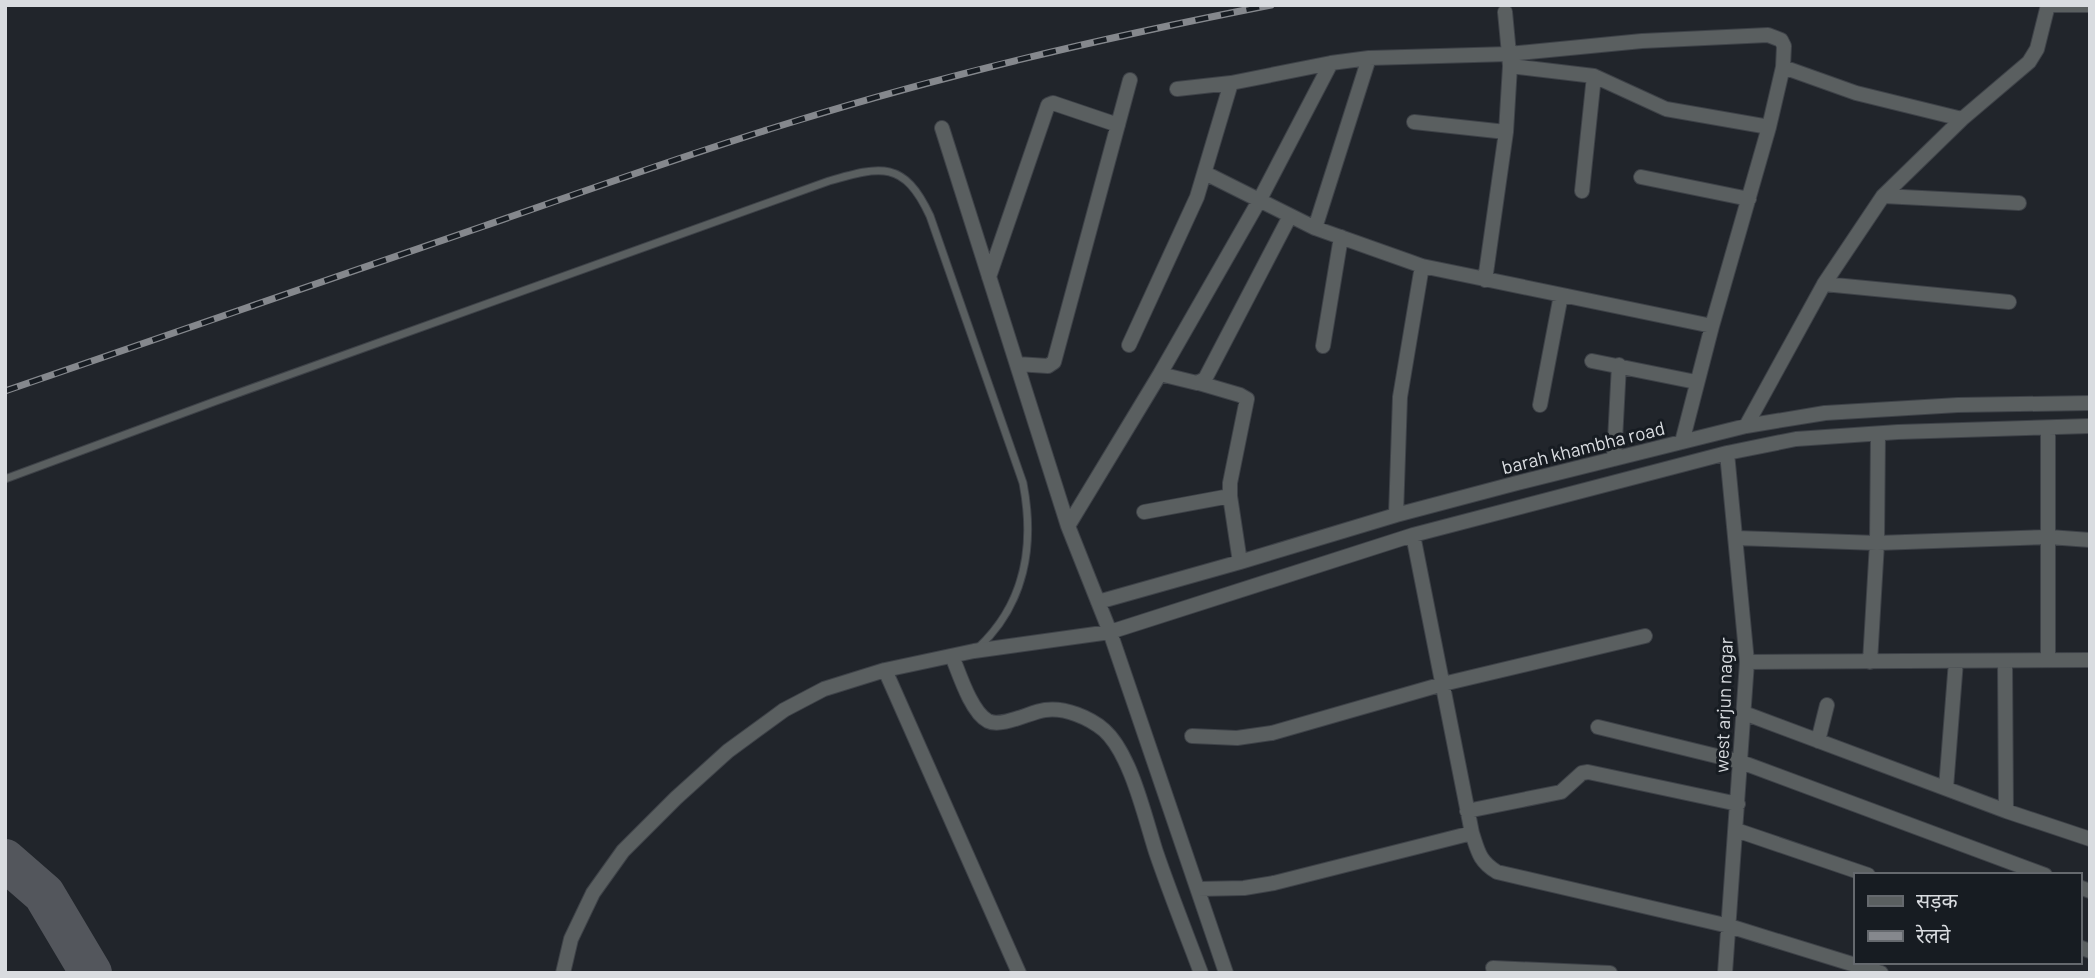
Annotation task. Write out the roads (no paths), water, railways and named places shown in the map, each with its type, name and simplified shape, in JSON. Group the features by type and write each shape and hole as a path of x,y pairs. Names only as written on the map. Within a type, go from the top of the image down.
{"street":[{"path":"1746,426 1824,284 1884,196 1962,119 2034,55 2048,5 2090,5"},
{"path":"1485,280 1506,132 1509,60 1505,12"},
{"path":"1177,89 1231,83 1369,58 1509,60 1642,41 1773,36 1781,40 1784,46 1783,68 1769,127 1696,382 1682,442"},
{"path":"1315,228 1369,58"},
{"path":"1509,60 1594,76 1666,109 1769,127"},
{"path":"1068,526 1160,374 1259,201 1331,63"},
{"path":"1783,68 1856,93 1962,119"},
{"path":"1582,191 1594,76"},
{"path":"1017,364 1048,366 1054,362 1130,80"},
{"path":"1129,345 1198,197 1231,83"},
{"path":"989,277 1048,105 1053,103 1118,125"},
{"path":"1414,122 1506,132"},
{"path":"942,128 1068,526 1111,632 1226,973"},
{"path":"1205,173 1315,228 1422,266 1712,326"},
{"path":"1641,177 1749,199"},
{"path":"1884,196 2019,203"},
{"path":"1199,383 1205,379 1290,216"},
{"path":"1323,346 1340,237"},
{"path":"1396,515 1400,397 1422,266"},
{"path":"1824,284 2009,302"},
{"path":"1540,405 1561,295"},
{"path":"1592,360 1696,382"},
{"path":"1614,459 1619,365"},
{"path":"1160,374 1199,383 1247,399 1230,483 1240,562"},
{"name":"barah khambha road","path":"1098,602 1396,515 1746,426 1825,412 1958,405 2090,403"},
{"path":"563,973 571,939 593,893 624,851 676,798 729,751 784,710 824,689 885,670 974,651 1111,632 1413,535 1727,453 1796,439 2090,426"},
{"path":"2048,428 2048,659"},
{"path":"1870,662 1877,543 1878,434"},
{"name":"west arjun nagar","path":"1726,973 1747,662 1727,453"},
{"path":"1144,512 1230,496"},
{"path":"1413,535 1467,811 1479,856 1485,865 1497,872 1730,921 1854,964"},
{"path":"1736,538 1877,543 2049,537 2090,540"},
{"path":"1192,736 1237,738 1272,733 1443,684 1644,636"},
{"path":"952,656 964,688 976,708 989,721 1011,720 1053,709 1086,718 1107,732 1123,756 1130,773 1200,973"},
{"path":"1747,662 2090,660"},
{"path":"1946,788 1956,661"},
{"path":"2005,661 2006,811"},
{"path":"885,670 1019,973"},
{"path":"1818,741 1827,705"},
{"path":"1744,713 2006,811 2090,839"},
{"path":"1598,727 1741,762 2040,873"},
{"path":"1467,811 1561,792 1582,773 1588,772 1738,804"},
{"path":"1736,830 1862,873"},
{"path":"1198,889 1244,888 1274,883 1472,833"},
{"path":"1855,964 1881,973"},
{"path":"1493,968 1610,973"}],"lane":[{"path":"5,480 216,401 828,181 865,171 881,170 896,174 910,183 921,195 1023,483 1028,529 1022,579 1008,614 974,651"}],"railway":[{"path":"5,391 799,120 1034,56 1271,5"}]}
